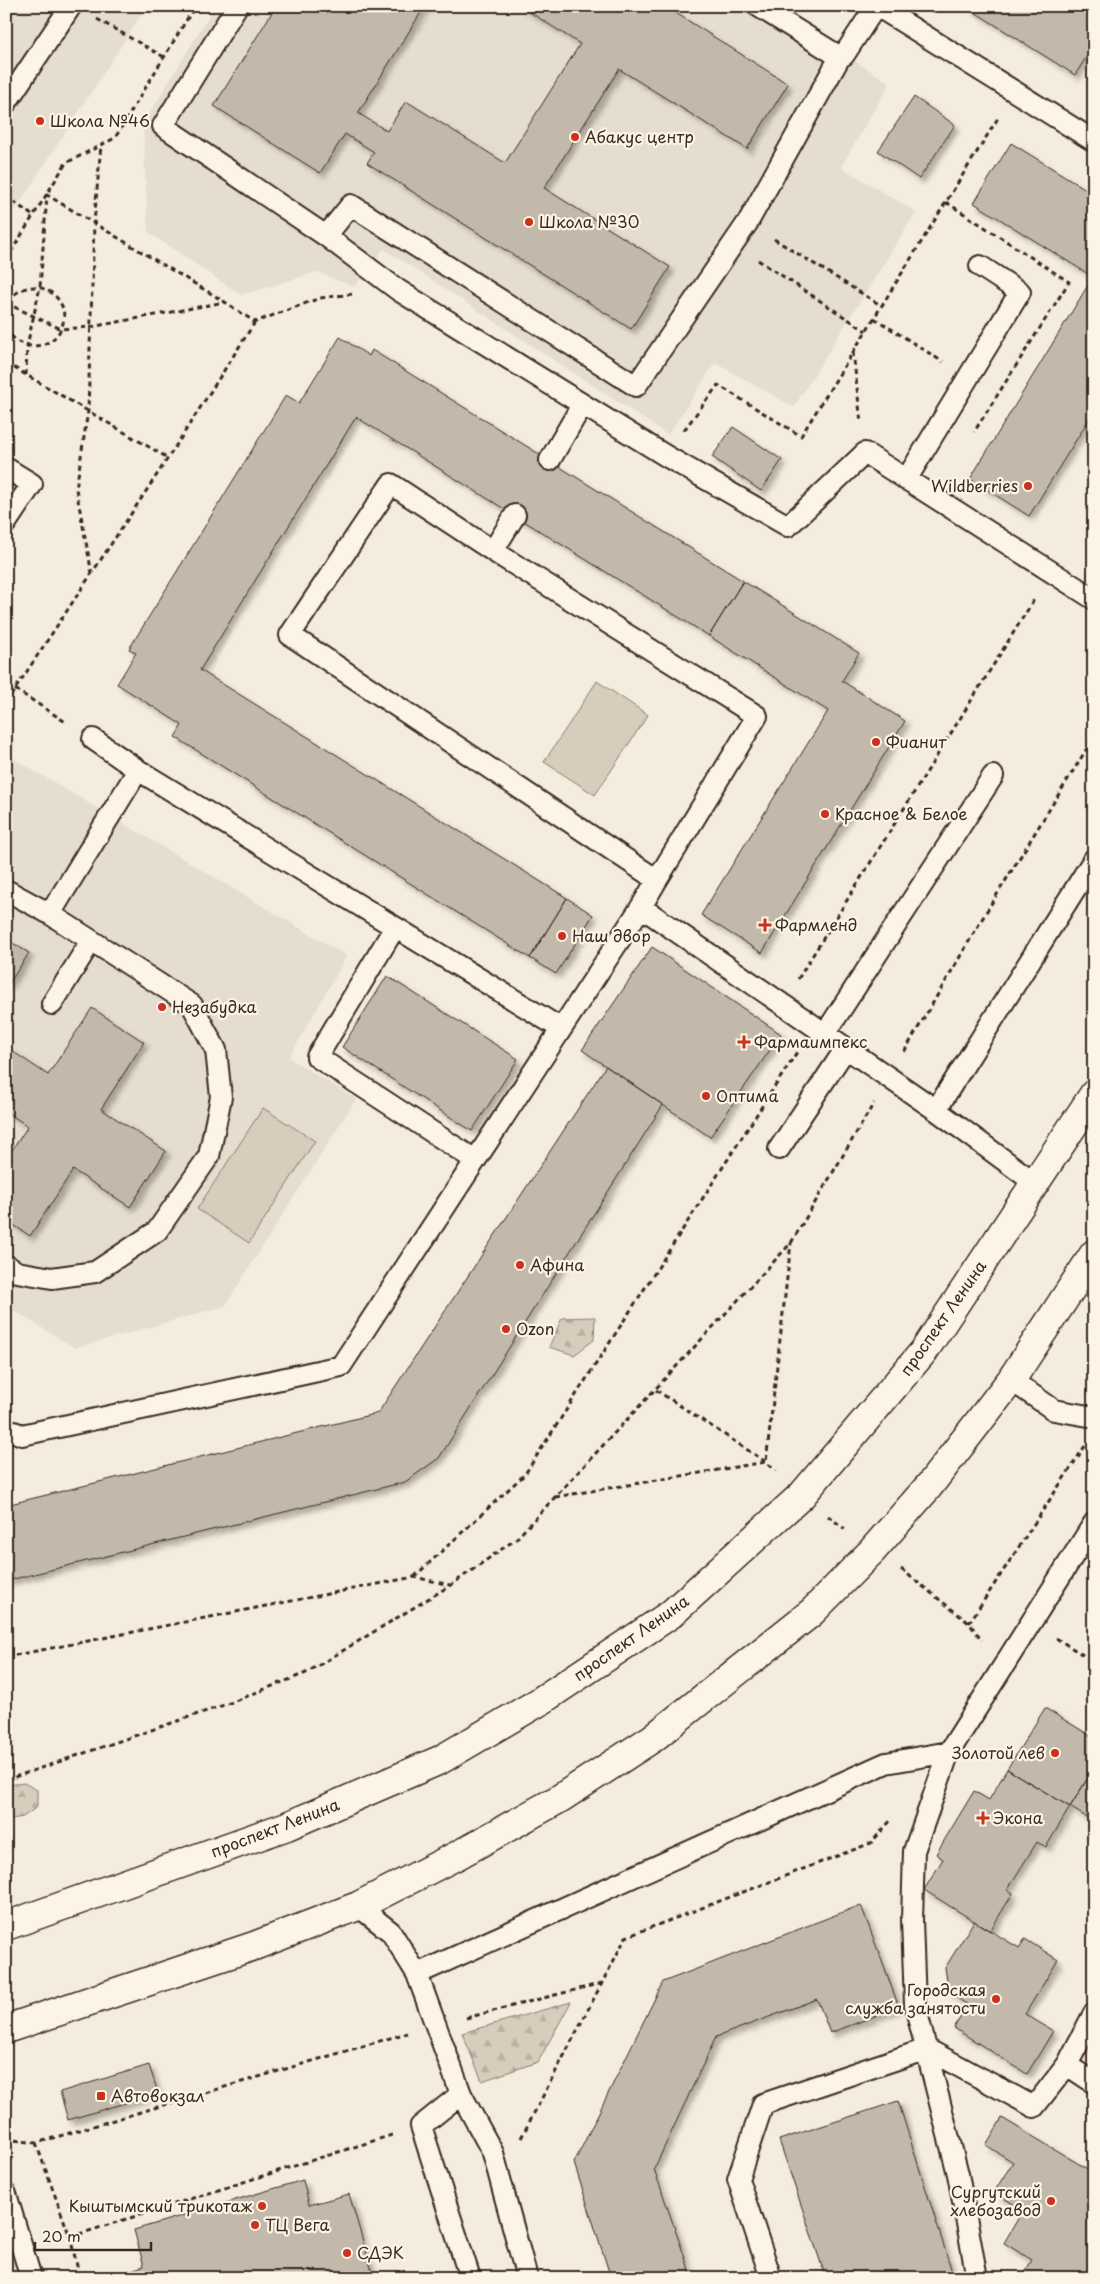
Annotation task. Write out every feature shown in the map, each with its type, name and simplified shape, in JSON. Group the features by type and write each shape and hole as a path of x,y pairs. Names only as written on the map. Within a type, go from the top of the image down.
{"main road":[{"name":"проспект Ленина","path":"6,1926 287,1826 440,1760 538,1702 671,1614 802,1495 924,1351 1094,1094"},
{"path":"6,2029 254,1946 358,1906 458,1855 560,1799 653,1738 812,1612 872,1551 928,1486 1011,1380 1094,1254"}],"lane":[{"path":"6,103 71,6"},
{"path":"237,6 163,126 326,236 398,290 666,456 788,526 865,454 1094,599"},
{"path":"758,6 840,57"},
{"path":"326,236 351,205 636,386 748,222 840,57 844,55 876,6 1094,141"},
{"path":"906,480 1020,292 980,266"},
{"path":"550,460 582,405"},
{"path":"6,468 32,484 6,523"},
{"path":"6,1429 22,1435 341,1366 560,1028 641,907 757,716 493,551 391,484 290,635 657,880"},
{"path":"493,551 515,515"},
{"path":"93,739 138,770 560,1028"},
{"path":"50,914 138,770"},
{"path":"819,1030 993,776"},
{"path":"936,1110 1094,859"},
{"path":"6,890 50,914 192,1005 216,1050 221,1097 209,1156 157,1231 95,1272 52,1278 17,1272 6,1265"},
{"path":"641,907 936,1110 1035,1183"},
{"path":"395,926 317,1057 475,1160"},
{"path":"52,1004 91,941"},
{"path":"779,1149 846,1048"},
{"path":"1011,1380 1054,1410 1094,1417"},
{"path":"977,2278 958,2174 915,2005 912,1920 914,1851 949,1752 1094,1523"},
{"path":"417,1974 886,1763 949,1752"},
{"path":"358,1906 391,1932 417,1974 434,2026 461,2094 493,2153 527,2278"},
{"path":"772,2278 738,2180 763,2104 926,2049 1034,2107 1067,2065 1094,2013"},
{"path":"1067,2065 1094,2083"},
{"path":"461,2094 421,2126 470,2278"},
{"path":"6,2194 31,2278"}],"path":[{"path":"6,260 66,163 115,138 195,6"},
{"path":"93,16 164,56"},
{"path":"666,456 718,385 801,436 1014,92"},
{"path":"92,574 76,489 88,412 94,224 101,145"},
{"path":"47,195 255,322"},
{"path":"26,375 27,346 40,287 47,195"},
{"path":"6,196 33,216"},
{"path":"748,222 882,306"},
{"path":"733,244 866,331"},
{"path":"6,328 15,340 27,346 41,346 52,340 61,329 64,316 61,303 52,292 40,287 26,287 15,293 6,304 61,329 91,327 225,302"},
{"path":"6,703 168,458 255,322 320,298 398,290"},
{"path":"874,318 998,396"},
{"path":"853,352 865,454"},
{"path":"6,363 168,458"},
{"path":"782,1004 1051,572"},
{"path":"15,689 93,739"},
{"path":"6,1780 227,1704 306,1673 451,1585 516,1539 791,1243 988,910 1094,737"},
{"path":"414,1577 525,1474 819,1030"},
{"path":"766,1462 791,1243"},
{"path":"656,1390 766,1462 802,1495 872,1551 900,1568 969,1623 1003,1666"},
{"path":"969,1623 1088,1442"},
{"path":"554,1497 766,1462"},
{"path":"6,1656 414,1577 451,1585"},
{"path":"1031,1621 1094,1662"},
{"path":"516,2147 626,1937 871,1843 895,1815"},
{"path":"6,2139 36,2143 434,2026 602,1983"},
{"path":"70,2237 421,2126"},
{"path":"36,2143 70,2237 80,2278"}],"shaded area":[{"name":"Школа №46","path":"6,6 147,6 6,224"},
{"name":"Школа №30","path":"215,6 766,6 890,83 841,167 916,212 794,407 715,363 668,435 384,249 354,287 317,272 241,295 148,232 143,124"},
{"name":"Незабудка","path":"11,757 347,956 289,1058 356,1099 225,1306 75,1348 6,1306 6,765"}],"green space":[{"path":"597,681 648,715 595,795 544,762"},
{"path":"263,1108 315,1141 249,1243 197,1209"},
{"path":"595,1317 594,1340 574,1355 549,1347 562,1318"},
{"path":"24,1783 37,1790 37,1807 23,1817 6,1820 6,1785"},
{"path":"571,2002 538,2062 482,2081 462,2033"}],"building":[{"path":"276,6 425,6 358,113 387,131 406,101 505,163 580,44 520,6 665,6 788,84 747,149 619,69 544,188 670,267 631,329 367,163 374,152 345,134 320,173 214,106"},
{"path":"965,6 1094,6 1094,45 1075,75"},
{"path":"914,97 955,125 919,179 878,151"},
{"path":"1011,143 1094,194 1094,411 1029,516 970,479 1093,277 974,203"},
{"path":"340,337 369,356 372,350 743,581 709,636 356,417 200,670 567,898 530,958 175,737 182,725 117,684 136,653 129,649 286,395 299,403"},
{"path":"733,427 782,460 761,491 712,457"},
{"path":"743,581 859,653 842,681 905,721 762,953 701,915 828,711 709,636"},
{"name":"Наш двор","path":"567,898 593,915 556,974 530,958"},
{"path":"6,939 29,953 6,988"},
{"path":"652,947 781,1034 710,1137 582,1050"},
{"path":"387,976 518,1059 472,1131 342,1047"},
{"path":"92,1008 144,1042 101,1109 166,1151 130,1207 73,1170 30,1236 6,1220 6,1159 28,1126 6,1112 6,1047 48,1075"},
{"path":"606,1066 663,1105 439,1458 405,1482 6,1581 6,1505 378,1413"},
{"name":"Золотой лев","path":"1045,1708 1094,1738 1094,1768 1070,1807 1007,1769"},
{"path":"1094,1768 1094,1822 1070,1807"},
{"path":"1007,1769 1070,1807 1046,1847 1037,1842 1007,1890 1013,1893 990,1931 924,1890 943,1859 936,1854 974,1791 989,1800"},
{"path":"861,1905 899,2007 830,2033 817,1999 716,2037 654,2169 692,2278 611,2278 574,2163 663,1982"},
{"name":"Городская служба занятости","path":"974,1921 1019,1948 1025,1939 1058,1960 1025,2014 1053,2031 1027,2074 954,2028 968,2005 949,1993 945,1968"},
{"path":"149,2065 158,2093 68,2120 60,2092"},
{"path":"898,2101 954,2278 826,2278 779,2140"},
{"name":"Сургутский хлебозавод","path":"1002,2118 1094,2173 1094,2278 1021,2278 1032,2260 1004,2243 1023,2210 994,2192 1013,2162 986,2145"},
{"name":"ТЦ Вега","path":"303,2180 309,2205 349,2194 373,2275 363,2278 104,2278 144,2266 134,2230"}],"place":[{"name":"Школа №46","path":"40,121"},
{"name":"Абакус центр","path":"575,137"},
{"name":"Школа №30","path":"529,222"},
{"name":"Wildberries","path":"1028,486"},
{"name":"Фианит","path":"876,742"},
{"name":"Красное & Белое","path":"825,814"},
{"name":"Фармленд","path":"765,925"},
{"name":"Наш двор","path":"562,936"},
{"name":"Незабудка","path":"162,1007"},
{"name":"Фармаимпекс","path":"744,1042"},
{"name":"Оптима","path":"706,1096"},
{"name":"Афина","path":"520,1265"},
{"name":"Ozon","path":"506,1329"},
{"name":"Золотой лев","path":"1055,1753"},
{"name":"Экона","path":"983,1818"},
{"name":"Городская служба занятости","path":"996,1999"},
{"name":"Автовокзал","path":"101,2096"},
{"name":"Сургутский хлебозавод","path":"1051,2201"},
{"name":"Кыштымский трикотаж","path":"262,2206"},
{"name":"ТЦ Вега","path":"255,2225"},
{"name":"СДЭК","path":"347,2253"}]}
